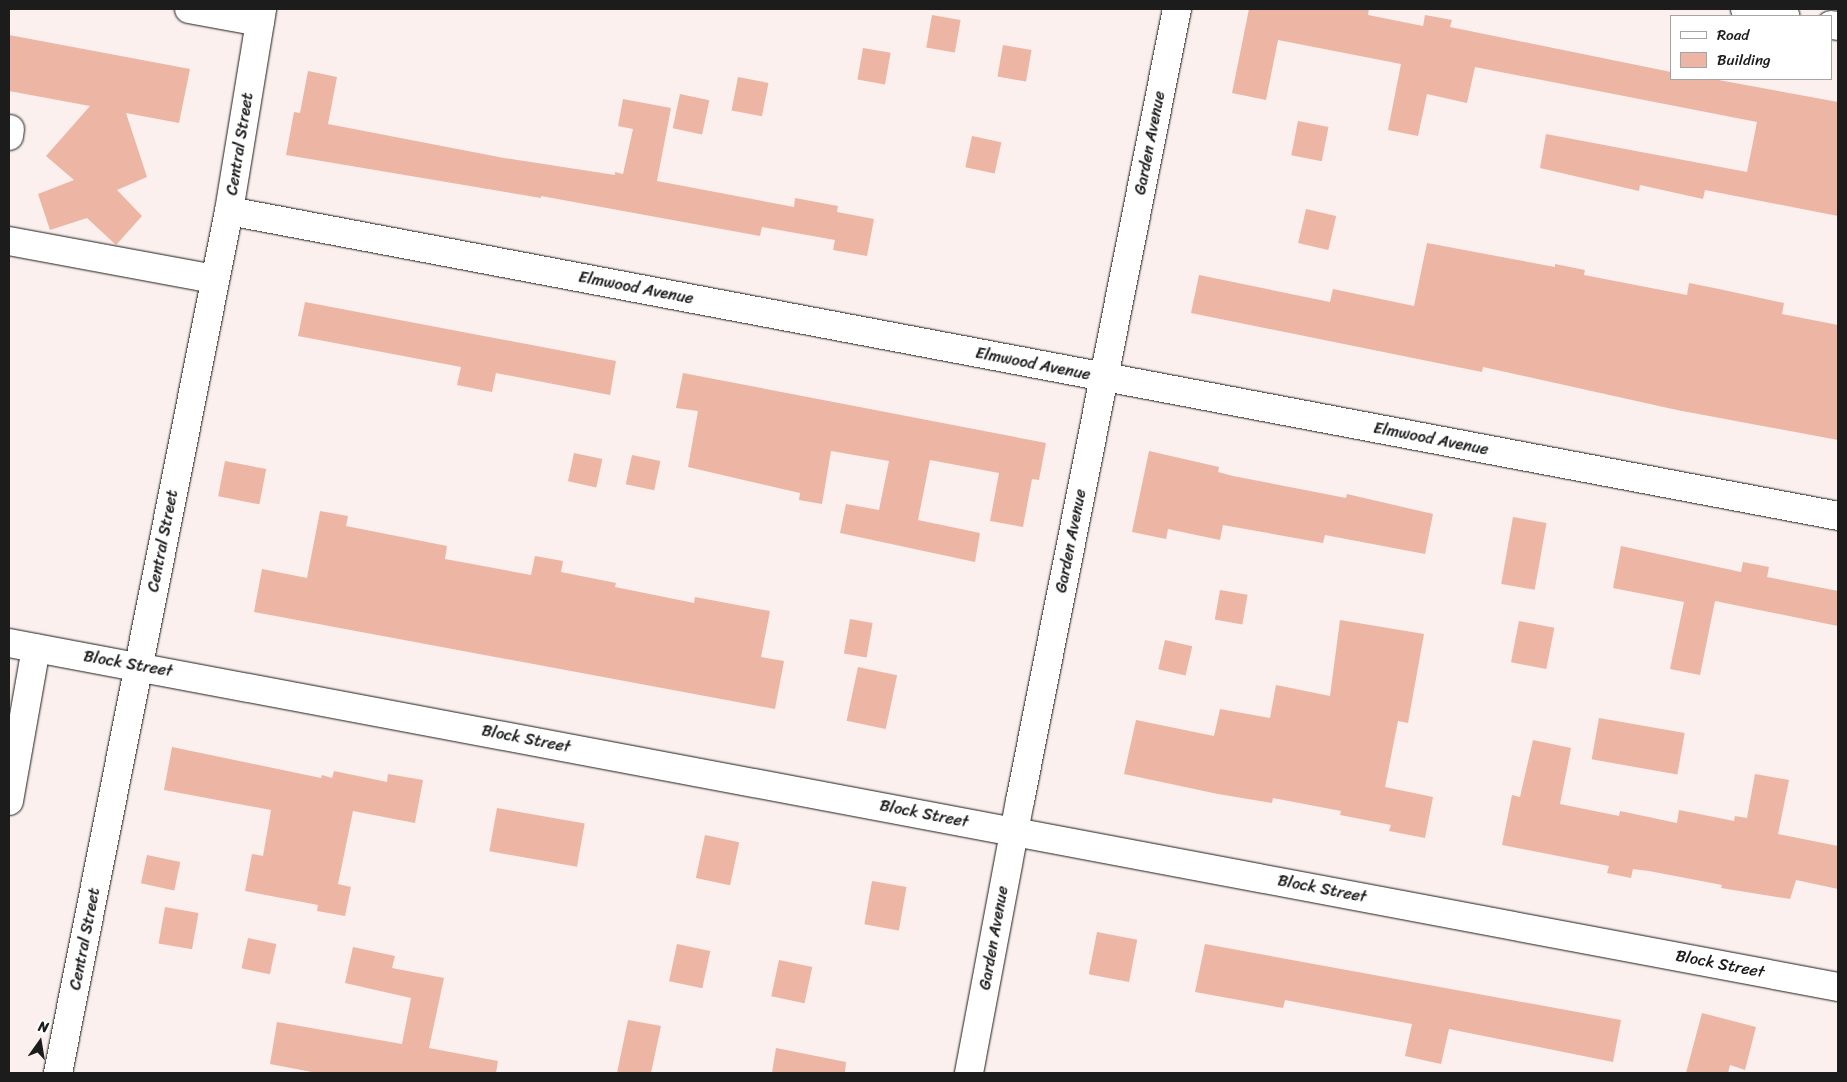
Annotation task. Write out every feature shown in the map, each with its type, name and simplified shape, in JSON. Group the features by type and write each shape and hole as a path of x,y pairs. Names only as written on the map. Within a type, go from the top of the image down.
{"street":[{"path":"189,9 261,15"},
{"name":"Garden Avenue","path":"969,1073 1014,831 1177,9"},
{"path":"1745,9 1779,15"},
{"name":"Central Street","path":"58,1073 229,211 261,15"},
{"name":"Elmwood Avenue","path":"229,211 1838,516"},
{"path":"9,241 215,279"},
{"name":"Block Street","path":"9,643 1838,987"},
{"path":"9,800 16,721 36,648"}],"building":[{"path":"1249,9 1369,9 1368,15 1423,26 1425,15 1452,20 1450,27 1670,72 1670,80 1718,80 1838,102 1838,216 1705,190 1703,199 1640,185 1639,191 1540,168 1546,134 1747,172 1757,122 1475,67 1467,103 1427,94 1418,136 1388,130 1401,64 1278,40 1266,100 1232,93"},
{"path":"932,15 961,20 955,53 926,47"},
{"path":"9,35 190,69 179,123 126,113 147,177 117,190 142,216 116,245 87,218 50,230 38,194 74,180 46,156 90,106 9,91"},
{"path":"1003,45 1032,50 1026,82 997,77"},
{"path":"863,48 891,53 885,84 857,80"},
{"path":"308,71 337,77 328,124 504,158 615,175 615,172 623,174 633,129 618,126 623,99 671,108 657,181 794,207 795,198 838,206 837,212 874,219 867,256 833,250 835,240 762,227 760,236 541,196 541,198 286,155 294,112 300,113"},
{"path":"738,77 768,83 762,116 732,110"},
{"path":"680,94 709,100 702,134 673,128"},
{"path":"1298,121 1328,127 1322,161 1291,155"},
{"path":"972,136 1001,142 995,174 965,167"},
{"path":"1306,209 1336,216 1328,250 1298,243"},
{"path":"1427,243 1555,267 1555,264 1585,270 1584,275 1687,295 1689,283 1784,303 1782,314 1838,325 1838,440 1677,410 1483,367 1482,372 1191,313 1199,275 1330,302 1333,289 1414,306"},
{"path":"305,302 616,361 610,395 496,373 492,392 457,385 461,367 298,336"},
{"path":"683,373 1046,443 1039,480 1032,479 1023,527 990,521 999,473 930,460 918,520 980,533 975,562 840,533 846,504 879,510 889,461 831,451 822,504 799,500 800,493 688,467 698,411 676,408"},
{"path":"1149,451 1219,467 1218,472 1233,476 1346,498 1347,494 1433,514 1425,554 1325,535 1323,543 1223,525 1220,540 1168,529 1166,539 1132,532"},
{"path":"574,453 602,459 596,487 568,481"},
{"path":"632,455 660,461 654,490 626,484"},
{"path":"225,461 266,469 259,504 218,496"},
{"path":"320,511 348,516 346,526 447,546 445,559 531,575 535,556 563,561 561,572 616,583 615,587 694,603 695,597 770,611 761,657 784,661 775,709 254,612 262,569 307,578"},
{"path":"1513,517 1546,523 1535,590 1501,584"},
{"path":"1621,546 1741,572 1743,562 1769,567 1767,577 1838,591 1838,626 1715,601 1700,675 1670,669 1684,602 1613,588"},
{"path":"1220,590 1248,595 1242,624 1215,620"},
{"path":"850,619 873,623 867,657 844,653"},
{"path":"1340,620 1424,634 1408,723 1398,721 1385,787 1433,797 1425,838 1389,831 1391,825 1340,815 1341,811 1273,798 1272,803 1218,794 1124,774 1136,720 1214,736 1220,709 1270,718 1276,685 1330,696"},
{"path":"1519,621 1554,628 1546,669 1511,662"},
{"path":"1165,640 1192,646 1186,676 1158,669"},
{"path":"858,667 897,675 886,729 847,721"},
{"path":"1599,718 1685,733 1677,774 1592,759"},
{"path":"1533,740 1571,748 1560,804 1619,816 1620,811 1677,823 1679,810 1734,821 1735,816 1747,818 1755,774 1789,780 1778,834 1838,846 1838,889 1796,880 1790,899 1721,888 1722,885 1649,871 1633,869 1631,878 1607,873 1609,866 1502,845 1512,795 1520,797"},
{"path":"172,747 321,778 322,775 332,778 334,771 387,782 388,774 423,780 415,823 353,811 338,884 351,887 345,916 317,911 318,905 245,891 252,854 263,856 271,810 164,790"},
{"path":"497,808 585,823 577,867 489,851"},
{"path":"705,835 739,842 730,885 696,878"},
{"path":"147,855 180,862 174,890 141,883"},
{"path":"872,881 906,887 899,930 864,924"},
{"path":"165,907 198,913 192,949 159,943"},
{"path":"1097,932 1137,940 1129,982 1089,974"},
{"path":"248,938 276,944 270,974 242,968"},
{"path":"677,944 710,951 702,988 669,981"},
{"path":"1205,944 1621,1020 1613,1062 1449,1029 1441,1064 1405,1056 1412,1024 1285,1000 1283,1008 1195,992"},
{"path":"353,947 395,956 392,968 444,978 429,1048 498,1061 496,1073 317,1073 270,1064 277,1022 402,1044 411,998 345,983"},
{"path":"779,960 812,967 805,1003 771,996"},
{"path":"1702,1013 1756,1027 1745,1070 1730,1065 1728,1073 1686,1073"},
{"path":"628,1020 661,1026 651,1073 617,1073"},
{"path":"776,1048 846,1062 845,1073 772,1073"}]}
